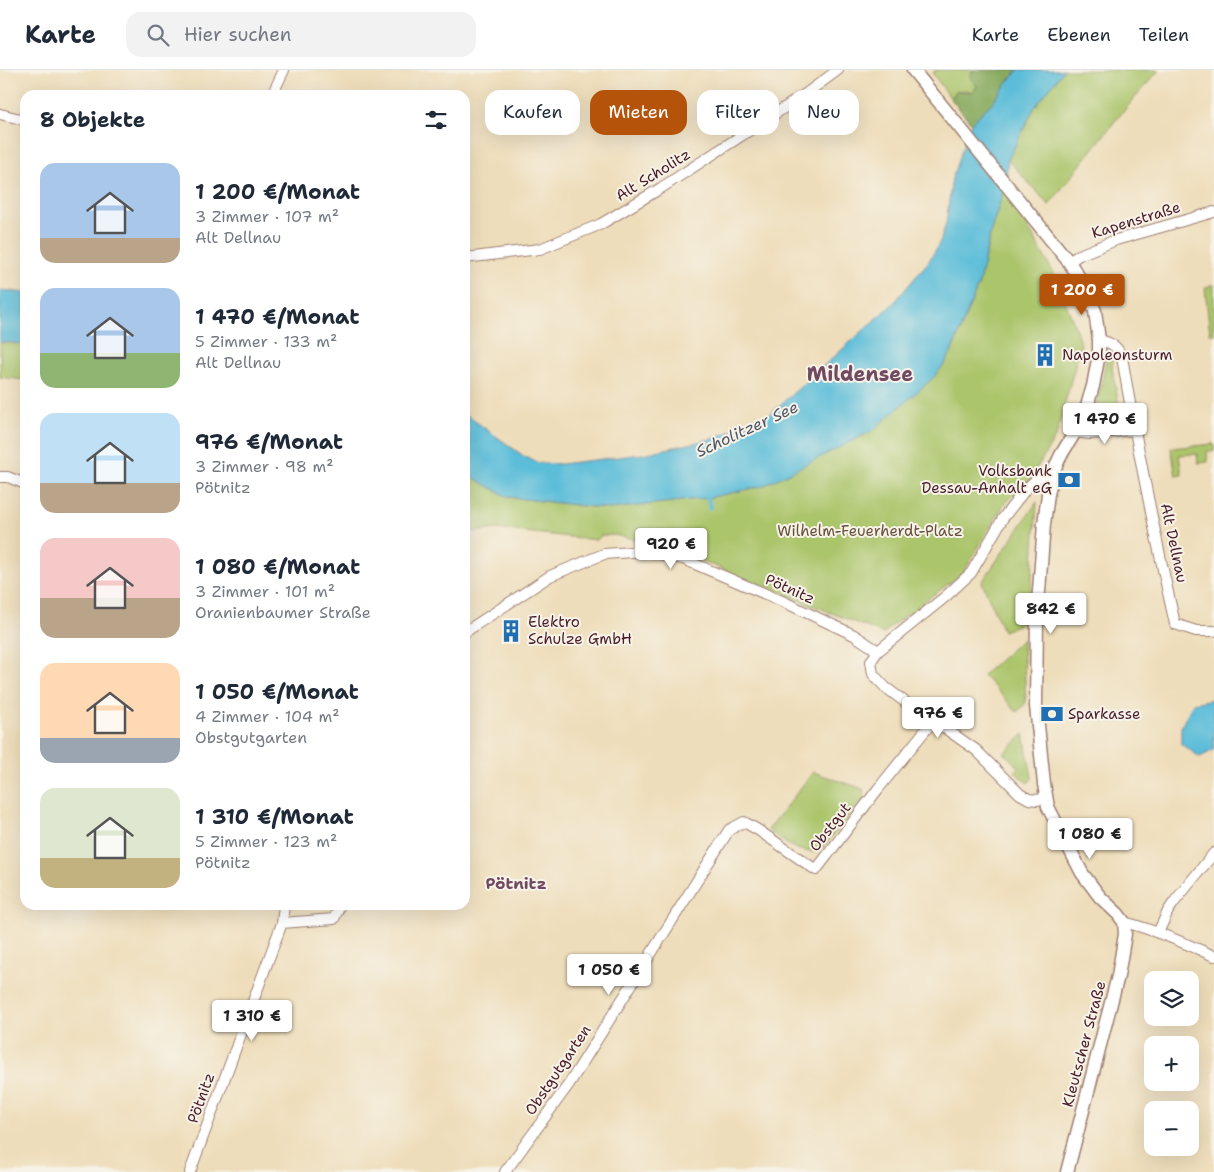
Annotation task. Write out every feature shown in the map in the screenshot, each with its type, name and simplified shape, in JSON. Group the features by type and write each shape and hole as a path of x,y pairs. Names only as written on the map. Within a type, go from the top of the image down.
{"street":[{"path":"274,90 284,70"},
{"name":"Alt Scholitz","path":"470,257 540,249 602,224 788,106 838,70"},
{"path":"913,70 1069,262 1086,288 1095,311 1099,354 1093,386 1087,406 1075,432 1061,454 1053,472 1044,524 1037,618 1036,706 1048,806 1082,873 1100,897 1124,922 1141,926 1214,956"},
{"path":"0,114 20,119"},
{"name":"Kapenstraße","path":"1069,262 1079,255 1116,240 1214,212"},
{"name":"Alt Dellnau","path":"1099,340 1110,343 1118,348 1122,357 1134,430 1158,551 1175,624 1196,632 1214,631"},
{"path":"1075,432 1090,434 1134,430"},
{"path":"1046,798 1029,799 1020,794 976,750 946,729 932,722 885,687 873,674 871,661 878,650 945,597 971,573 1003,518 1025,490 1038,478 1053,472"},
{"path":"0,477 8,477 20,482"},
{"name":"Pötnitz","path":"470,629 550,576 604,554 646,552 683,559 782,601 854,635 878,650"},
{"name":"Obstgut","path":"729,830 744,822 816,870 932,722"},
{"name":"Obstgutgarten","path":"505,1172 568,1084 729,830"},
{"path":"1158,933 1174,901 1214,853"},
{"name":"Pötnitz","path":"190,1172 282,923 283,910"},
{"path":"282,923 334,919 338,910"},
{"name":"Kleutscher Straße","path":"1067,1172 1118,976 1125,934 1124,922"}],"green space":[{"path":"935,70 973,70 970,76 977,86 973,92 965,90 956,91 951,99 933,74"},
{"path":"973,70 1018,70 991,104 971,123 951,99 956,91 973,92 977,86 970,76"},
{"path":"1064,70 1159,70 1115,121 1049,205 1008,160 1034,108"},
{"name":"Wilhelm-Feuerherdt-Platz","path":"1005,186 1058,281 1081,344 1056,436 1030,479 1003,506 963,573 889,628 884,634 665,546 614,535 600,536 597,540 497,529 470,532 470,476 508,497 610,509 944,365 951,353 979,283 991,230"},
{"path":"1214,284 1214,334 1210,334 1205,288"},
{"path":"0,342 20,344 20,379 0,377"},
{"path":"1109,355 1113,358 1112,369 1121,415 1118,420 1104,424 1094,423 1090,418 1100,391 1107,356"},
{"path":"1214,444 1214,451 1207,451 1208,462 1198,463 1197,454 1179,455 1182,475 1176,476 1171,448"},
{"path":"1037,502 1029,621 1003,631 982,582"},
{"path":"1023,639 1026,703 1017,712 983,675"},
{"path":"1024,734 1032,778 1027,783 1015,772 1019,767 1004,753"},
{"path":"813,772 863,789 864,798 820,851 812,852 792,847 768,830"}],"water":[{"name":"Scholitzer See","path":"1018,70 1064,70 1034,108 1008,160 1005,186 991,230 979,283 951,353 932,379 872,431 763,486 708,498 610,509 508,497 470,476 470,418 525,457 539,463 561,464 643,454 712,439 770,414 893,304 929,261 940,242 946,224 952,178 971,123 991,104"},
{"path":"0,290 20,292 20,344 0,342"},
{"path":"1214,699 1214,750 1200,757 1181,744 1181,727 1193,703"}],"waterway":[{"path":"708,498 710,508"}],"place":[{"name":"Napoleonsturm","path":"1045,355"},
{"name":"Volksbank Dessau-Anhalt eG","path":"1069,480"},
{"name":"Elektro Schulze GmbH","path":"511,631"},
{"name":"Sparkasse","path":"1052,714"}],"district":[{"name":"Mildensee","path":"860,374"},
{"name":"Pötnitz","path":"516,883"}]}
